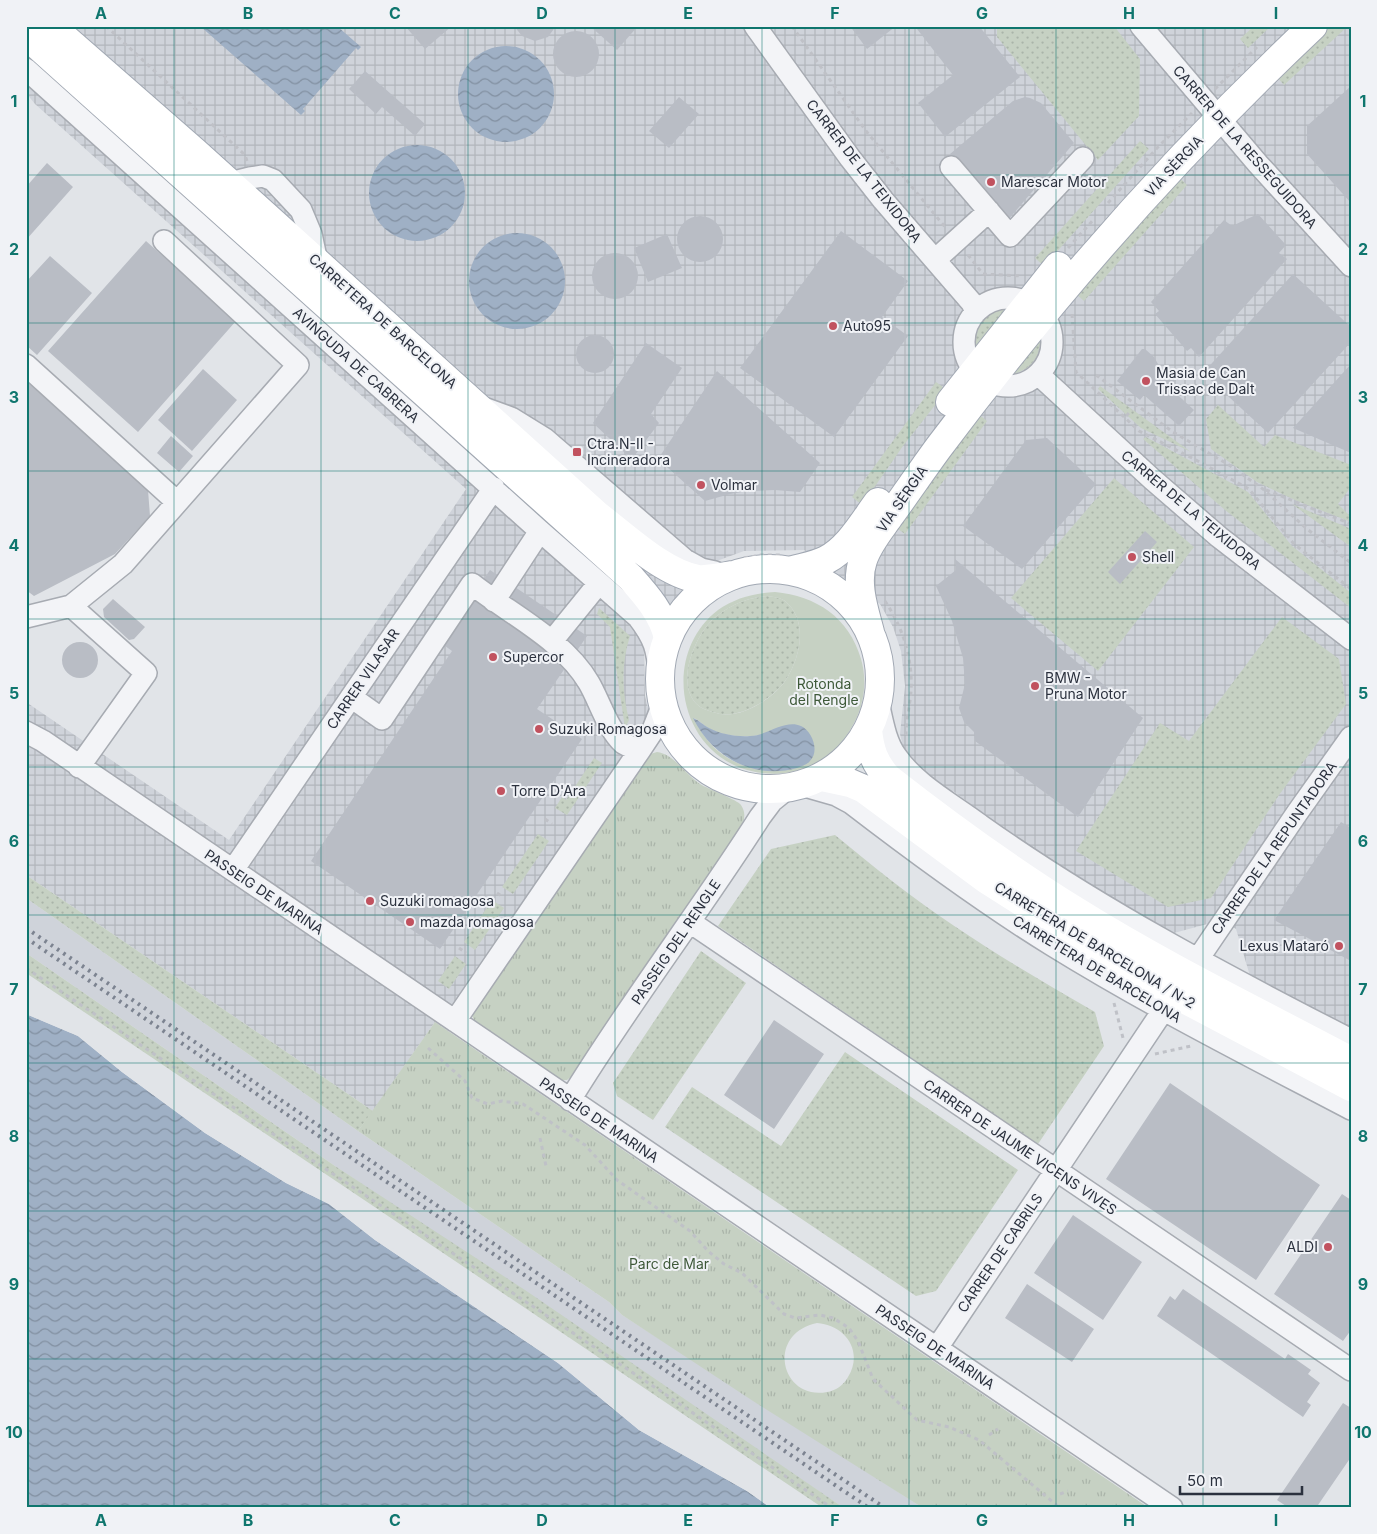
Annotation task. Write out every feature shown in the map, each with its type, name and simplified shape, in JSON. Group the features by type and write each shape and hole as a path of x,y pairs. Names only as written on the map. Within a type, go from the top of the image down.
{"main road":[{"name":"CARRETERA DE BARCELONA","path":"51,26 242,180 317,262 597,514 661,563 680,574 699,579 713,579 732,574"},
{"name":"VIA SÈRGIA","path":"793,570 827,560 844,546 1042,300 1117,227 1286,26"},
{"name":"VIA SÈRGIA","path":"1212,112 1314,26"},
{"name":"CARRETERA DE BARCELONA","path":"26,35 631,578 647,597 665,625 668,638"},
{"name":"VIA SÈRGIA","path":"870,632 860,582 860,569 867,550 927,464 982,375"},
{"path":"772,568 793,570 825,582 851,604 870,632 878,655 881,678 878,702 868,730 857,747 844,761 803,783 769,789 742,785 717,775 701,765 688,752 677,738 668,721 663,704 660,676 662,656 668,638 676,621 700,593 732,574 772,568"},
{"name":"CARRETERA DE BARCELONA / N-2","path":"868,730 873,756 880,770 888,778 1002,864 1077,912 1139,947 1351,1061"},
{"name":"CARRETERA DE BARCELONA / N-2","path":"803,783 850,782 864,789 987,880 1066,931 1178,996 1351,1087"}],"street":[{"name":"CARRER DE LA TEIXIDORA","path":"755,26 850,158 972,303 976,312"},
{"name":"CARRER DE LA RESSEGUIDORA","path":"1141,26 1212,112 1351,266"},
{"name":"AVINGUDA DE CABRERA","path":"26,69 638,617 650,633 656,650 660,676"},
{"path":"951,167 1010,236 1083,158"},
{"path":"935,260 989,211"},
{"path":"26,617 71,606 123,564 298,365 164,241"},
{"path":"1006,298 1042,300 1052,339 1051,352 1046,364 1038,374 1020,384 999,385 982,375 968,358 965,346 965,334 969,322 976,312 995,300 1006,298"},
{"path":"26,365 177,502"},
{"name":"CARRER DE LA TEIXIDORA","path":"1038,374 1152,480 1219,537 1351,639"},
{"name":"CARRER VILASAR","path":"233,870 494,488"},
{"path":"494,601 540,531"},
{"path":"552,641 599,583"},
{"path":"352,697 382,719 472,584 552,641 588,681 608,723 623,743 640,750"},
{"path":"71,606 146,672 79,767"},
{"path":"878,702 885,733 894,754 917,778 1007,844 1086,896 1198,959 1351,1040"},
{"path":"455,1021 652,732 663,704"},
{"name":"PASSEIG DE MARINA","path":"26,732 233,870 1172,1508"},
{"name":"CARRER DE LA REPUNTADORA","path":"1198,959 1351,737"},
{"name":"PASSEIG DEL RENGLE","path":"570,1100 589,1068 760,817 772,801 803,783"},
{"name":"CARRETERA DE BARCELONA","path":"803,783 836,795 851,803 953,879 1084,964 1351,1109"},
{"name":"CARRER DE JAUME VICENS VIVES","path":"690,922 1351,1370"},
{"name":"CARRER DE CABRILS","path":"937,1348 1164,1009"}],"path":[{"path":"106,26 244,155 242,180"},
{"path":"792,26 866,131 983,274 1033,277 1042,300 1072,310 1076,372 1139,431 1249,490 1294,544 1351,589"},
{"path":"1096,375 1173,432 1229,465 1263,489 1307,529 1351,563"},
{"path":"1126,416 1132,410"},
{"path":"1263,489 1351,524"},
{"path":"884,600 898,624 908,652 911,669 911,691 906,720 908,743"},
{"path":"545,819 552,824"},
{"path":"497,893 503,897"},
{"path":"460,948 466,953"},
{"path":"26,968 671,1398 832,1508"},
{"path":"428,1048 465,1081 472,1098 488,1104 502,1101 523,1104 585,1145 617,1180 690,1231 708,1251 724,1264 742,1273 784,1314 795,1318 820,1315 834,1318 849,1328 858,1341 873,1379 917,1420 949,1427 979,1440 1060,1508"},
{"path":"540,1138 546,1166"},
{"path":"989,1435 998,1429"},
{"path":"1060,1494 1068,1491"}],"shaded area":[{"path":"26,26 1351,26 1351,1030 1253,986 1236,929 1222,920 1163,936 1132,910 1042,856 953,791 949,797 917,773 904,750 900,734 905,686 901,651 893,627 880,604 804,550 744,551 714,562 676,601 644,652 645,696 654,731 448,1031 435,1022 373,1111 26,875 26,702 229,840 466,489 35,104 26,93"},
{"path":"26,898 358,1131 609,1302 622,1315 923,1508 844,1508 335,1166 26,953"}],"green space":[{"path":"997,26 1114,26 1140,59 1139,116 1098,160 997,37"},
{"path":"1254,26 1271,26 1248,48 1240,39"},
{"path":"1330,26 1348,26 1284,85 1276,76"},
{"path":"1140,141 1149,149 1044,266 1035,258"},
{"path":"1178,176 1187,185 1084,301 1075,293"},
{"path":"1002,309 1008,309 976,348 978,328 981,323 990,314"},
{"path":"1040,336 1037,357 1023,370 1009,375"},
{"path":"936,382 947,390 903,446 862,505 852,497"},
{"path":"1100,386 1191,452 1141,428 1098,389"},
{"path":"1218,405 1264,447 1275,435 1351,465 1351,487 1338,504 1351,517 1351,522 1297,501 1257,482 1211,449 1206,419"},
{"path":"977,413 987,421 905,534 895,527"},
{"path":"1146,437 1248,492 1292,546 1351,593 1351,608 1225,510 1143,439"},
{"path":"1114,478 1194,547 1098,671 1011,598"},
{"path":"1292,504 1351,529 1351,547"},
{"name":"Rotonda del Rengle","path":"767,593 790,594 804,598 829,611 839,620 856,644 861,659 864,682 861,705 857,716 846,737 838,746 814,764 800,770 780,774 746,770 719,756 702,739 691,719 684,696 684,672 689,649 701,628 718,610 731,602 752,595","holes":["767,596 785,601 797,618 800,638 799,649 787,678 767,699 739,713 720,714 699,706 692,697 688,687 687,675 693,650 705,628 724,611 745,601","694,718 708,728 728,735 741,736 754,736 780,728 795,725 801,726 779,771 765,770 739,764 718,751 709,742"]},
{"path":"767,596 785,601 797,618 800,638 799,649 787,678 767,699 738,713 720,714 699,706 692,697 688,687 687,675 693,650 705,628 724,611 745,601"},
{"path":"599,608 630,636 624,668 625,699 629,720 625,728 610,627 597,614"},
{"path":"1282,617 1339,659 1346,704 1279,795 1211,898 1168,907 1076,851 1160,723 1189,741"},
{"path":"657,752 669,757 700,784 739,803 744,812 743,821 739,830 573,1075 567,1080 561,1080 475,1024 472,1014 647,755"},
{"path":"594,758 602,763 567,815 555,808 562,797 566,800"},
{"path":"538,834 549,841 513,894 502,887"},
{"path":"835,835 940,917 1017,966 1095,1012 1104,1046 1038,1144 718,926 771,849"},
{"path":"26,875 373,1111 358,1131 26,898"},
{"path":"492,900 504,908 475,950 464,942"},
{"path":"701,951 746,983 653,1120 617,1096 613,1083"},
{"path":"26,953 335,1166 525,1290 844,1508 823,1508 26,973"},
{"path":"455,956 466,964 449,989 438,981"},
{"name":"Parc de Mar","path":"435,1022 1149,1508 923,1508 753,1401 622,1315 609,1302 358,1131","holes":["817,1323 827,1325 843,1334 849,1341 853,1349 852,1367 846,1380 836,1389 827,1392 811,1392 799,1387 790,1377 785,1365 785,1352 790,1340 801,1329"]},
{"path":"845,1052 1018,1170 936,1291 916,1296 665,1127 692,1087 781,1146"}],"water":[{"path":"200,26 337,26 361,47 358,50 356,48 303,109 305,111 301,115"},
{"path":"506,46 525,49 540,60 551,75 554,94 551,113 540,128 525,139 506,142 487,139 472,128 461,113 458,94 461,75 472,60 487,49"},
{"path":"417,145 436,148 451,159 462,174 465,193 462,212 451,227 436,238 417,241 398,238 383,227 372,212 369,193 372,174 383,159 398,148"},
{"path":"517,233 536,236 551,247 562,262 565,281 562,300 551,315 536,326 517,329 498,326 483,315 472,300 469,281 472,262 483,247 498,236"},
{"path":"693,718 713,730 740,736 756,735 782,726 795,724 805,729 811,737 814,747 813,757 804,765 781,771 765,771 750,768 723,754 711,744"},
{"path":"26,1014 78,1036 122,1072 205,1133 286,1183 329,1204 375,1240 558,1363 639,1430 747,1491 771,1508 26,1508"}],"pier":[{"path":"26,1012 80,1034 123,1070 206,1131 287,1181 330,1202 377,1238 560,1361 641,1428 748,1489 773,1508 747,1491 639,1430 558,1363 375,1240 329,1204 286,1183 205,1133 122,1072 78,1036 26,1014"}],"building":[{"path":"405,26 452,26 425,49"},
{"path":"514,26 556,26 548,37 535,41 522,36"},
{"path":"590,26 638,26 617,50"},
{"path":"850,26 896,26 867,49"},
{"path":"920,26 979,26 1020,77 945,137 918,103 953,75 917,29"},
{"path":"576,31 589,35 595,41 599,54 595,67 589,73 576,77 563,73 557,67 553,54 557,41 563,35"},
{"path":"365,71 425,124 415,136 382,107 376,114 349,89"},
{"path":"1351,86 1351,203 1307,154 1307,126"},
{"path":"679,97 699,114 669,148 649,131"},
{"path":"1025,97 1041,103 1074,143 1007,221 950,154 1013,101"},
{"path":"47,163 73,187 26,240 26,187"},
{"path":"1258,214 1286,245 1279,253 1287,259 1199,357 1191,348 1187,351 1155,314 1159,311 1151,302 1224,220 1232,226"},
{"path":"700,216 713,220 719,226 723,239 719,252 713,258 700,262 687,258 681,252 677,239 681,226 687,220"},
{"name":"Auto95","path":"841,231 908,281 882,317 908,336 834,437 740,368"},
{"path":"667,234 682,268 648,282 634,248"},
{"path":"146,241 236,321 138,432 48,351"},
{"path":"615,253 628,257 634,263 638,276 634,289 628,295 615,299 602,295 596,289 592,276 596,263 602,257"},
{"path":"50,256 92,293 37,355 26,345 26,282"},
{"path":"1293,274 1351,327 1351,342 1268,433 1203,373"},
{"path":"595,335 609,340 614,354 609,368 595,373 581,368 576,354 581,340"},
{"path":"646,343 682,368 651,414 659,423 635,455 626,454 593,423"},
{"name":"Masia de Can Trissac de Dalt","path":"1142,349 1145,349 1154,357 1157,365 1175,380 1169,387 1194,410 1179,426 1144,395 1140,400 1117,381"},
{"path":"1351,364 1351,453 1293,428"},
{"path":"203,369 237,400 192,451 158,420"},
{"path":"717,371 820,463 800,492 775,490 748,491 705,501 658,459"},
{"path":"26,381 148,490 150,516 115,554 34,596 26,590"},
{"path":"171,436 193,456 179,472 157,453"},
{"path":"1047,438 1096,484 1022,569 963,526 1026,440"},
{"name":"Shell","path":"1145,531 1157,542 1120,584 1108,572"},
{"name":"BMW - Pruna Motor","path":"955,559 1143,718 1078,817 975,741 974,732 964,722 959,708 965,684 963,658 952,621 936,586 956,570"},
{"path":"490,570 587,636 537,709 582,739 440,949 311,861 452,651 441,643"},
{"path":"113,599 145,627 134,639 129,640 104,617 103,609"},
{"path":"80,642 87,643 93,647 97,653 97,667 93,673 87,677 80,678 73,677 67,673 63,667 62,660 63,653 67,647 73,643"},
{"path":"1341,822 1351,828 1351,961 1274,920"},
{"path":"774,1020 824,1054 774,1129 724,1095"},
{"path":"1170,1083 1320,1185 1256,1280 1106,1179"},
{"name":"ALDI","path":"1342,1194 1351,1200 1351,1330 1343,1341 1274,1294"},
{"path":"1073,1215 1142,1262 1103,1320 1034,1273"},
{"path":"1027,1284 1094,1329 1072,1362 1005,1318"},
{"path":"1183,1289 1285,1359 1288,1354 1311,1370 1308,1374 1320,1383 1307,1402 1311,1405 1303,1417 1157,1316 1170,1296 1175,1300"},
{"path":"1343,1403 1351,1408 1351,1457 1316,1508 1289,1508 1277,1500"}],"railway":[{"path":"26,928 885,1508"},
{"path":"26,938 869,1508"}],"place":[{"name":"Marescar Motor","path":"991,182"},
{"name":"Auto95","path":"833,326"},
{"name":"Masia de Can Trissac de Dalt","path":"1146,381"},
{"name":"Ctra.N-II - Incineradora","path":"577,452"},
{"name":"Volmar","path":"701,485"},
{"name":"Shell","path":"1132,557"},
{"name":"Supercor","path":"493,657"},
{"name":"BMW - Pruna Motor","path":"1035,686"},
{"name":"Suzuki Romagosa","path":"539,729"},
{"name":"Torre D'Ara","path":"501,791"},
{"name":"Suzuki romagosa","path":"370,901"},
{"name":"mazda romagosa","path":"410,922"},
{"name":"Lexus Mataró","path":"1339,946"},
{"name":"ALDI","path":"1328,1247"}]}
